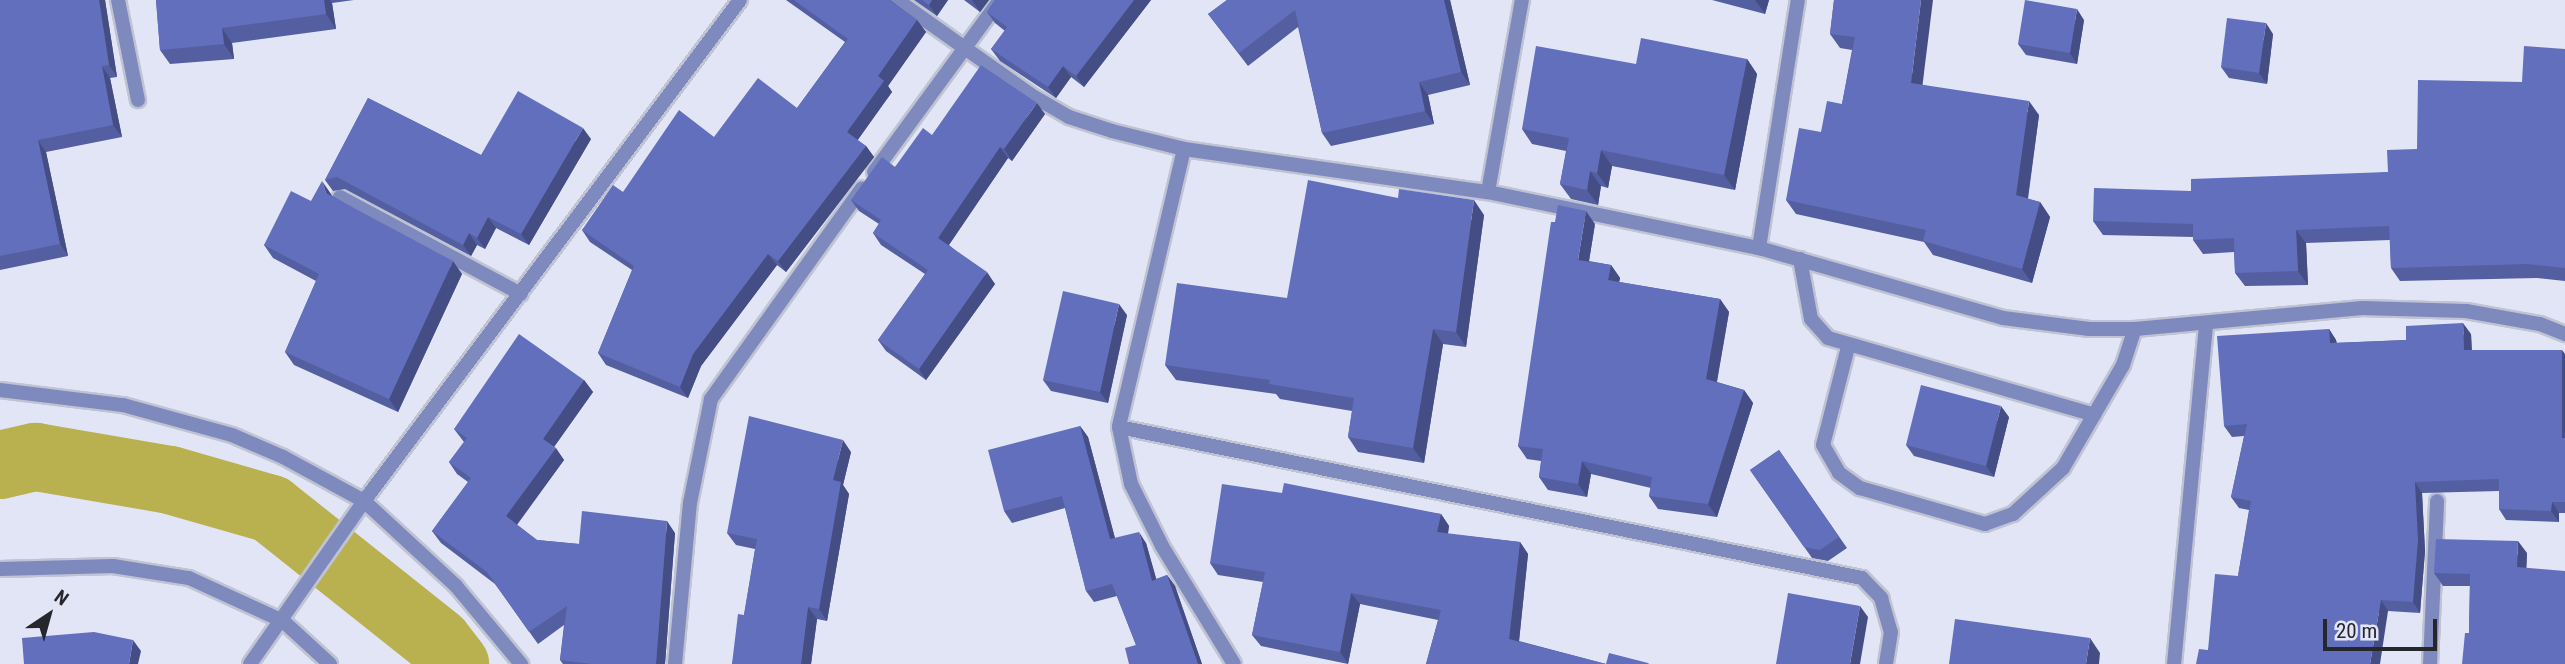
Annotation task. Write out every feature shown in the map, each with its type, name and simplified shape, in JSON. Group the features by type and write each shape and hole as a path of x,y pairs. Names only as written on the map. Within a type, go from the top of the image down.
{"street":[{"path":"118,0 138,100"},
{"path":"250,664 354,521 364,501 740,0"},
{"path":"897,0 963,49 1069,117 1184,149 1489,192 1759,248 2003,318 2089,329 2135,329 2362,309 2440,310 2540,324 2565,334"},
{"path":"675,664 690,503 711,399 1000,0"},
{"path":"1489,192 1522,0"},
{"path":"1759,248 1798,0"},
{"path":"1184,149 1119,427 1131,484 1162,546 1234,664"},
{"path":"340,197 521,295"},
{"path":"1800,259 1811,320 1828,338 1848,347 2094,415"},
{"path":"2174,664 2206,324"},
{"path":"1848,347 1823,445 1839,473 1860,488 1985,524 2013,514 2063,468 2123,365 2135,329"},
{"path":"0,390 123,405 232,435 364,501 456,586 521,664"},
{"path":"1119,427 1862,578 1881,598 1888,621 1891,632 1886,664"},
{"path":"2430,664 2437,501"},
{"path":"0,569 113,566 189,578 283,621 330,664"}],"building":[{"path":"0,0 99,0 109,65 102,66 113,125 38,140 60,244 0,256"},
{"path":"156,0 324,0 326,14 222,28 224,44 160,50"},
{"path":"794,0 889,0 917,20 878,76 884,81 847,132 866,146 778,261 768,254 693,354 680,387 598,353 634,266 582,230 613,185 623,192 679,110 714,137 758,78 797,108 848,39"},
{"path":"995,0 1134,0 1076,76 1063,66 1048,87 991,49 1007,27 987,12"},
{"path":"1227,0 1444,0 1461,72 1419,82 1425,111 1322,133 1295,10 1239,53 1208,14"},
{"path":"1834,0 1921,0 1911,83 2029,101 2016,195 2040,202 2022,269 1923,241 1926,230 1786,200 1799,128 1821,132 1827,101 1842,104 1855,37 1830,34"},
{"path":"2025,0 2077,9 2070,53 2018,44"},
{"path":"2227,18 2266,23 2259,73 2221,67"},
{"path":"1641,38 1747,59 1724,175 1601,150 1597,173 1590,171 1587,190 1560,184 1569,138 1522,129 1536,46 1636,64"},
{"path":"2524,46 2565,49 2565,268 2527,264 2391,268 2389,226 2296,230 2298,271 2235,273 2234,238 2193,240 2193,224 2093,221 2094,188 2191,191 2191,179 2388,172 2387,150 2417,149 2418,80 2522,82"},
{"path":"981,65 1037,103 1004,149 1000,147 938,238 987,272 919,369 878,340 928,270 873,233 881,220 851,200 882,157 895,167 923,128 932,135"},
{"path":"518,91 583,128 521,234 488,217 477,238 469,233 463,245 337,177 325,180 368,98 481,155"},
{"path":"1308,180 1398,198 1399,189 1474,200 1456,332 1433,329 1413,448 1348,437 1354,398 1269,384 1270,380 1165,365 1177,283 1287,298"},
{"path":"322,181 326,193 453,261 389,399 285,352 319,274 264,245 291,191 311,201"},
{"path":"1558,205 1586,211 1578,260 1611,265 1608,280 1720,299 1706,379 1744,390 1708,504 1649,496 1652,477 1582,461 1578,484 1539,477 1543,449 1518,446 1551,222 1555,222"},
{"path":"1063,291 1119,304 1100,392 1043,380"},
{"path":"2463,323 2464,350 2562,350 2565,502 2552,502 2551,511 2499,509 2499,479 2415,482 2418,540 2413,602 2381,600 2370,664 2196,664 2199,649 2208,650 2215,574 2238,576 2251,501 2231,497 2247,424 2224,426 2217,336 2329,329 2330,343 2406,340 2406,326"},
{"path":"519,334 584,380 543,439 556,448 506,516 537,540 579,544 582,511 667,521 656,664 592,664 560,660 567,606 529,632 487,572 432,531 471,478 449,462 467,438 454,429"},
{"path":"1921,385 2001,406 1986,466 1906,445"},
{"path":"749,416 843,440 833,480 841,482 819,609 808,607 801,664 732,664 738,614 744,615 757,539 727,533"},
{"path":"1080,426 1110,539 1139,532 1152,581 1167,575 1198,664 1129,664 1125,648 1136,645 1112,584 1086,591 1062,496 1004,511 988,450"},
{"path":"1779,450 1839,537 1820,550 1804,547 1750,470"},
{"path":"1284,483 1441,514 1437,532 1520,542 1509,639 1606,664 1426,664 1441,610 1351,593 1340,652 1252,635 1265,572 1210,563 1222,484 1282,493"},
{"path":"2436,539 2518,541 2517,567 2565,571 2565,664 2462,664 2465,633 2469,633 2470,574 2434,573"},
{"path":"1788,593 1860,606 1850,664 1776,664"},
{"path":"1955,619 2090,638 2086,664 1949,664"},
{"path":"94,632 133,640 129,664 24,664 22,638"},
{"path":"1609,653 1648,663 1648,664 1606,664"}],"waterway":[{"path":"0,465 36,457 170,480 271,509 438,642 455,664"}]}
